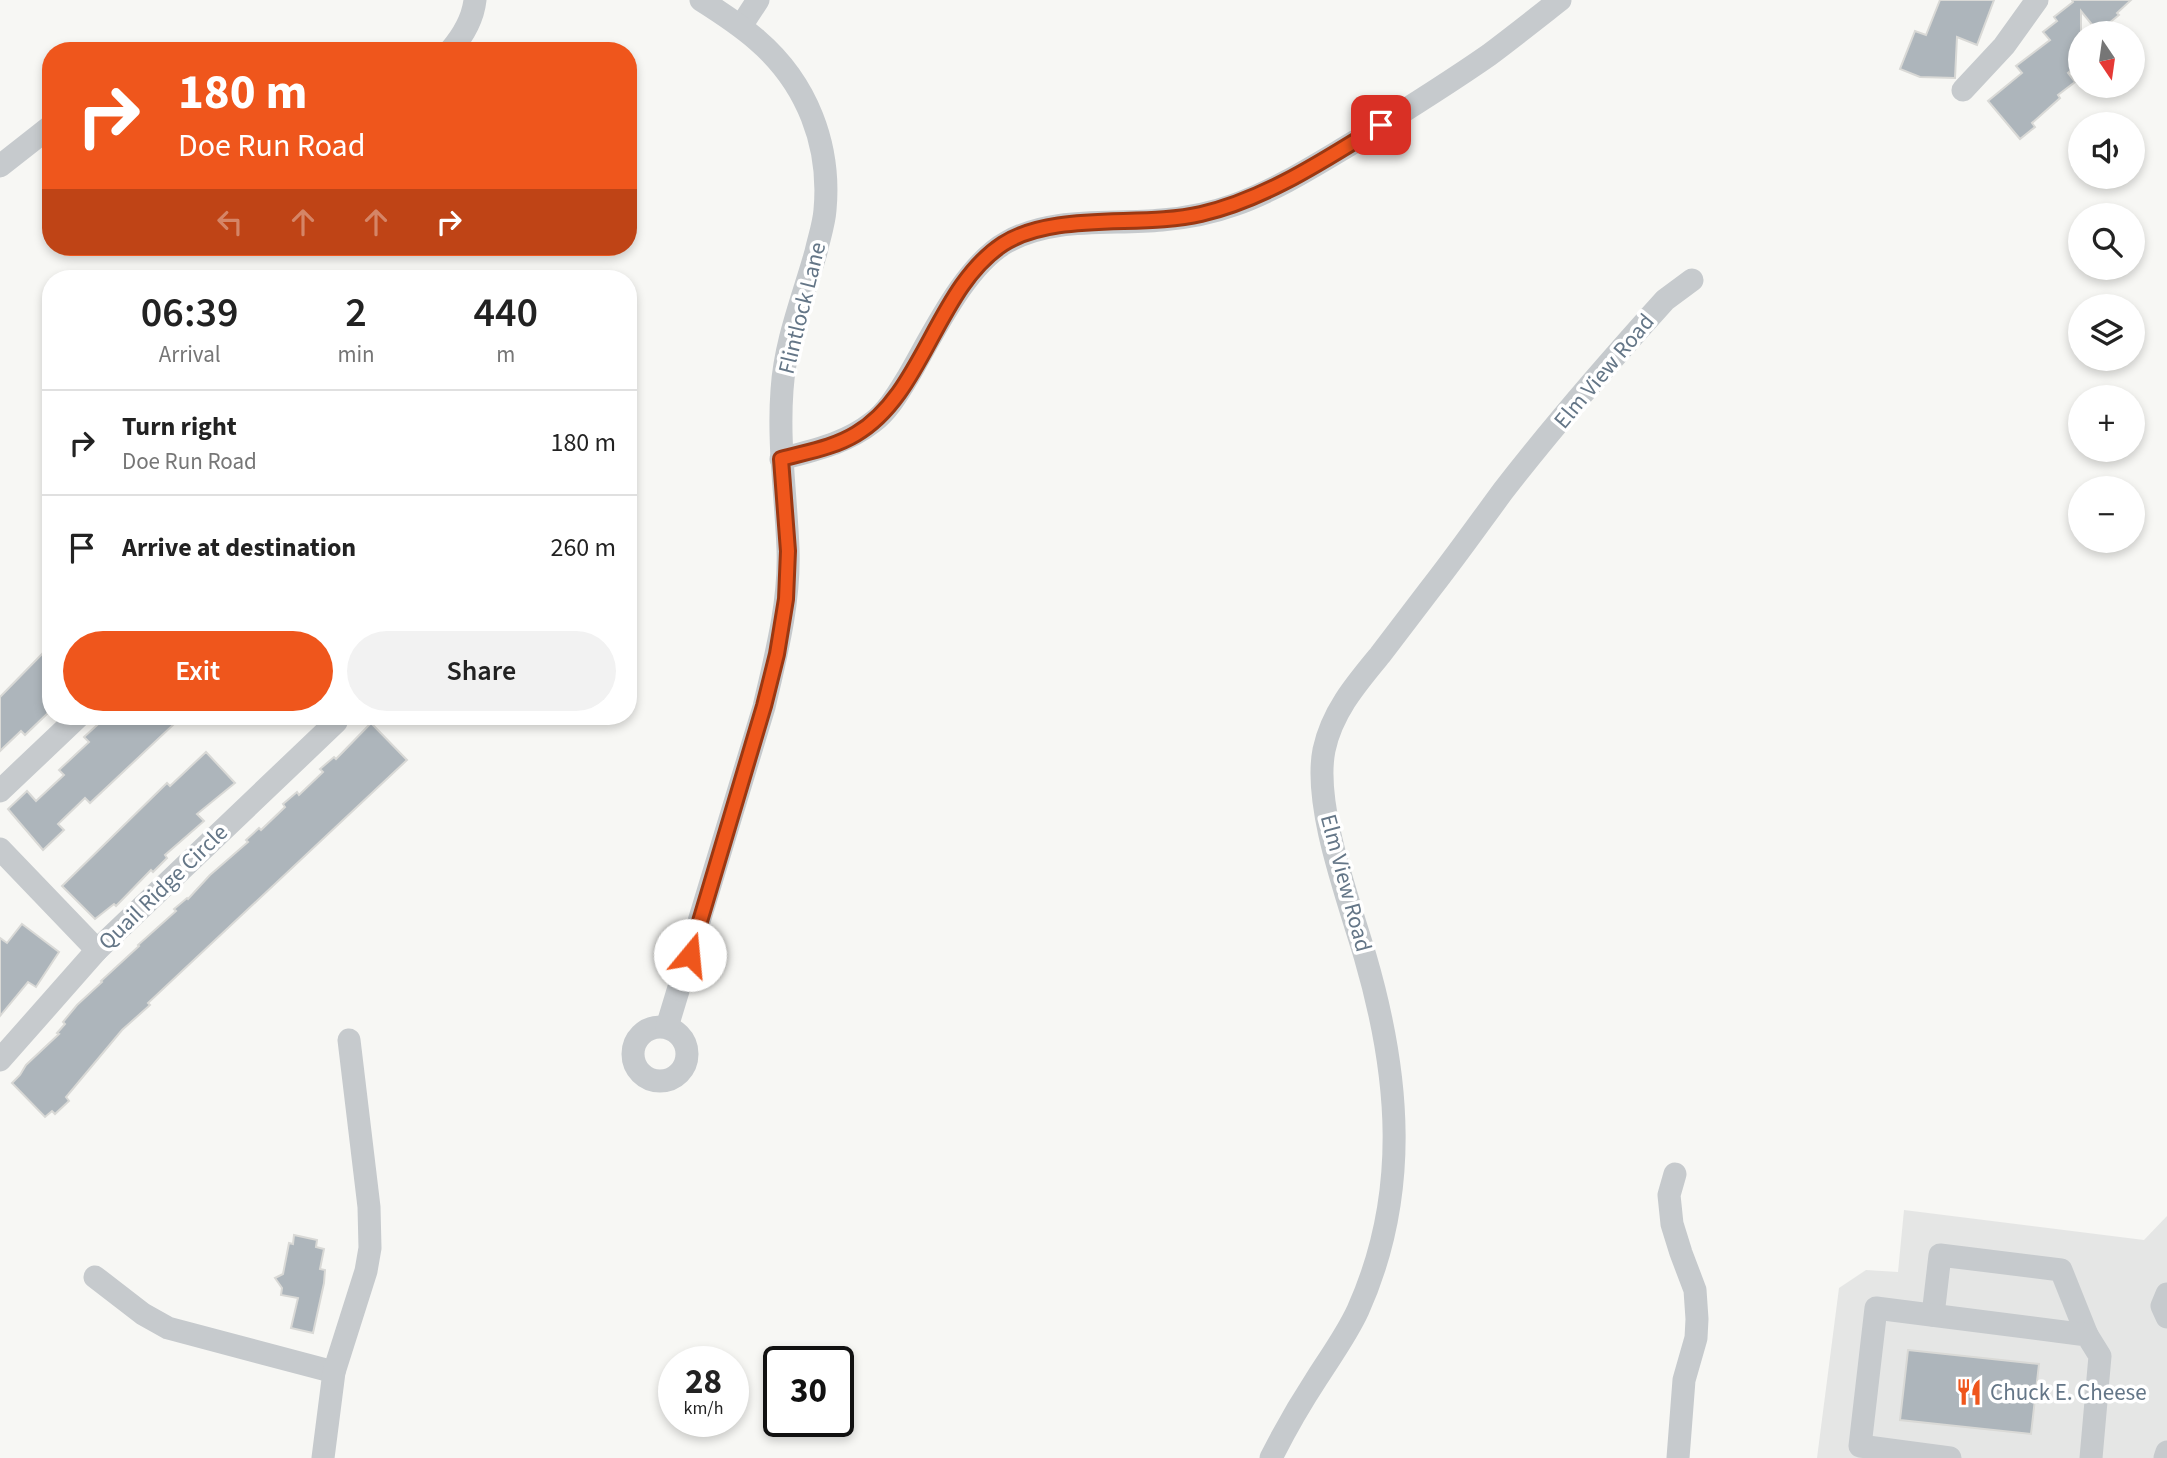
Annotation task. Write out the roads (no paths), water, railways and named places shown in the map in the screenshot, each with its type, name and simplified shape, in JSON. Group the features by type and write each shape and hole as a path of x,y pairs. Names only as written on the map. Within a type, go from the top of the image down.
{"street":[{"path":"456,42 464,31 475,0"},
{"name":"Flintlock Lane","path":"667,1027 764,706 777,654 786,599 788,551 781,459 782,387 794,320 825,213 824,156 810,107 797,84 777,59 741,26 701,0"},
{"path":"741,26 758,0"},
{"path":"781,459 835,445 876,421 895,400 965,280 986,256 1005,243 1048,227 1163,220 1235,204 1322,161 1420,102 1490,54 1560,0"},
{"path":"1963,90 2004,46 2037,0"},
{"path":"0,166 42,133"},
{"name":"Elm View Road","path":"1271,1458 1299,1406 1358,1311 1379,1253 1394,1181 1393,1099 1387,1050 1368,967 1333,847 1325,808 1322,768 1332,724 1349,694 1505,489 1657,308 1692,280"},
{"path":"0,791 70,725"},
{"name":"Quail Ridge Circle","path":"0,1060 97,950 333,725"},
{"path":"0,849 97,950"},
{"path":"323,1458 334,1372 366,1271 371,1239 349,1040"},
{"path":"1675,1174 1669,1195 1672,1224 1695,1290 1697,1319 1696,1338 1684,1380 1678,1458"},
{"path":"1933,1315 1940,1255 2061,1270 2087,1335 2100,1356 2091,1458"},
{"path":"95,1277 143,1314 168,1328 334,1372"},
{"path":"2167,1294 2162,1307 2167,1317"},
{"path":"1950,1458 1860,1446 1876,1308 2087,1335"},
{"path":"2165,1458 2167,1452"}],"place":[{"name":"Chuck E. Cheese","path":"1969,1392"}]}
